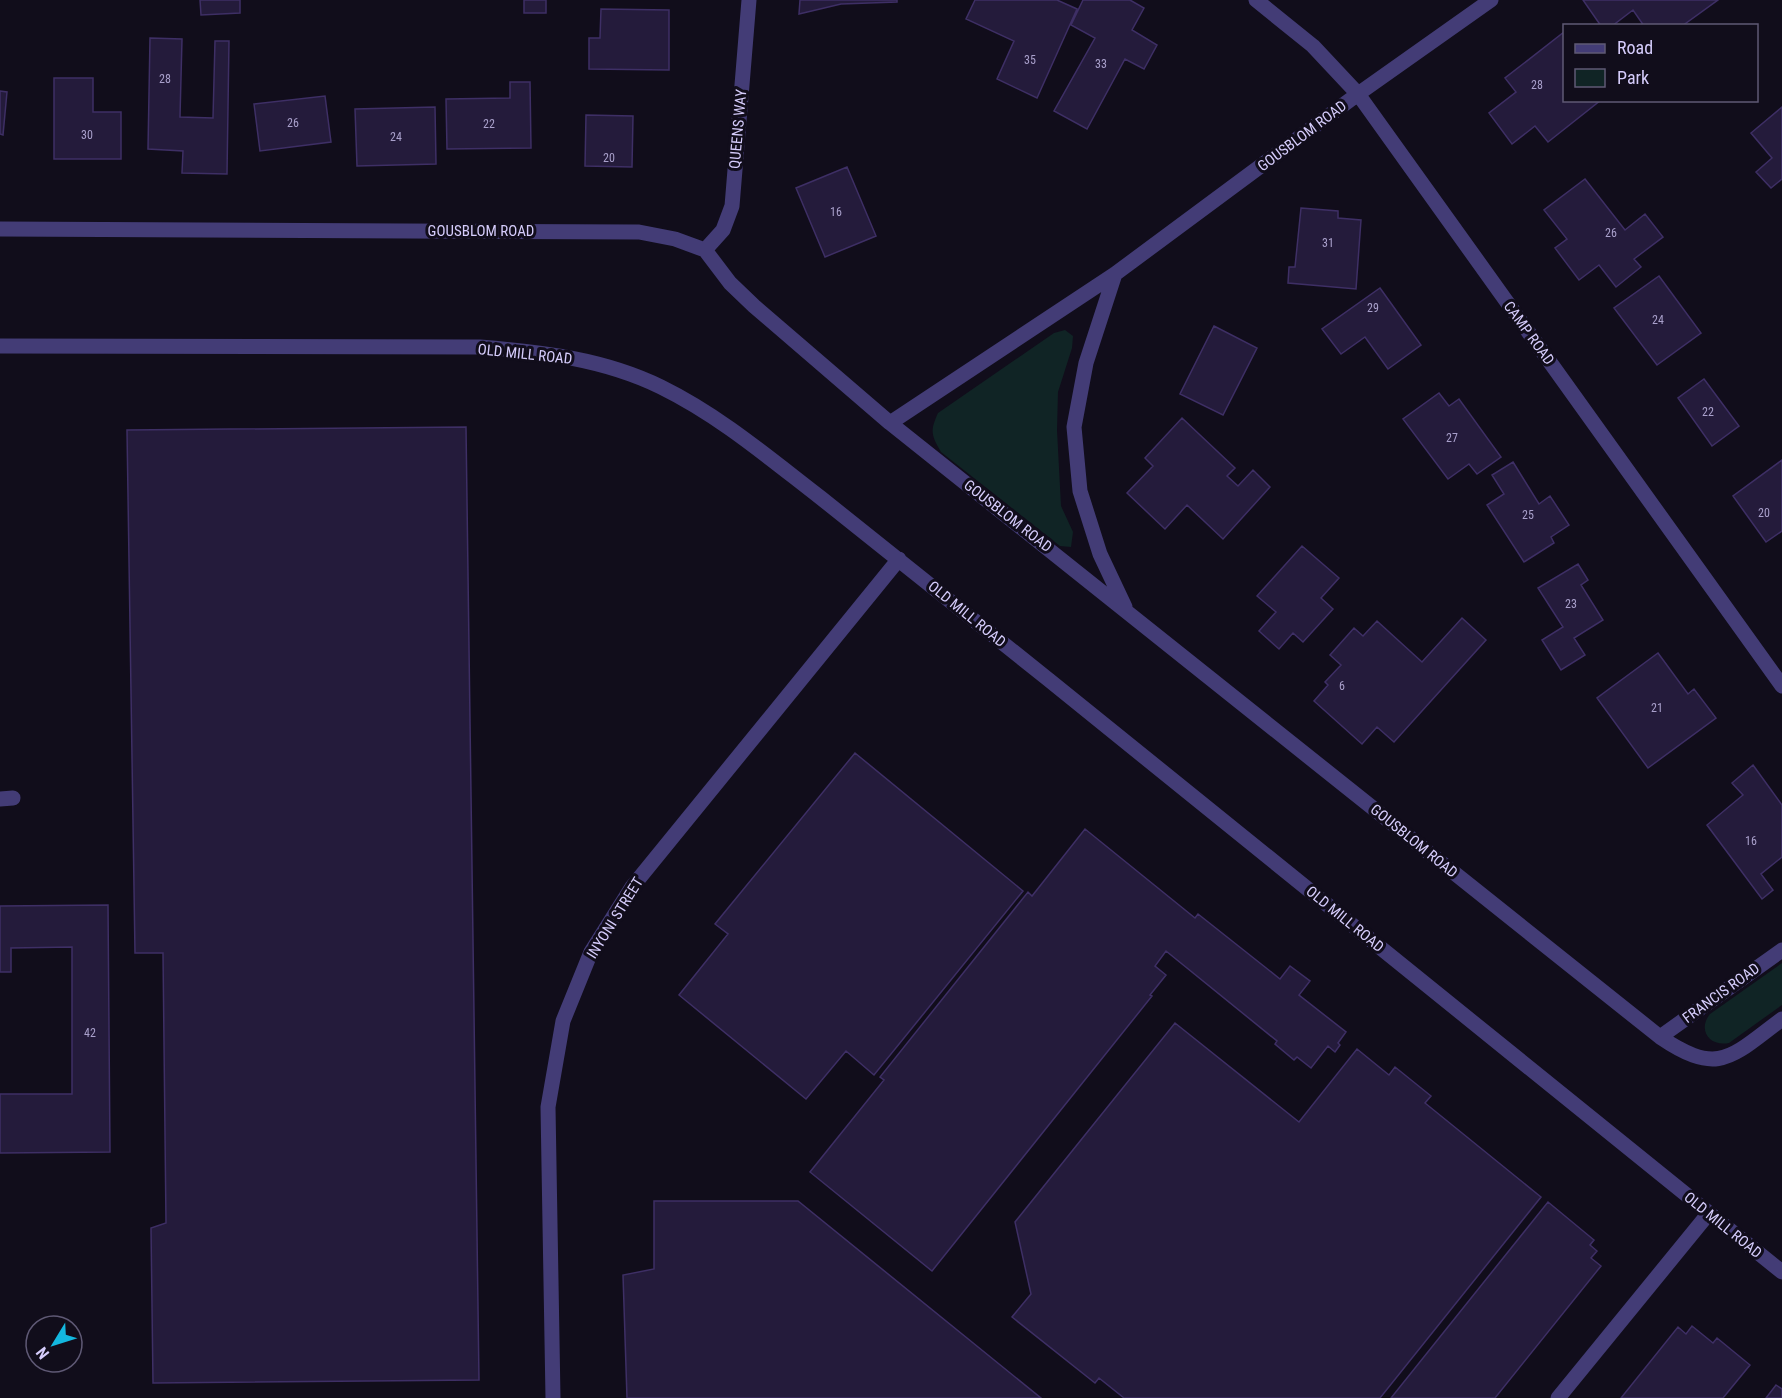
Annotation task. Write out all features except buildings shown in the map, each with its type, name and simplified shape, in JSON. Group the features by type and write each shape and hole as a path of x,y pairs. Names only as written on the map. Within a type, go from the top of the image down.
{"street":[{"name":"QUEENS WAY","path":"705,250 723,230 732,206 749,0"},
{"name":"CAMP ROAD","path":"1256,0 1313,46 1358,94 1782,686"},
{"name":"GOUSBLOM ROAD","path":"890,423 1115,274 1358,94 1491,0"},
{"name":"GOUSBLOM ROAD","path":"0,229 639,232 675,239 705,250 730,283 754,306 890,423 1659,1037 1682,1052 1708,1061 1734,1055 1782,1019"},
{"name":"GOUSBLOM ROAD","path":"1115,274 1086,363 1074,427 1080,491 1100,554 1127,610"},
{"name":"OLD MILL ROAD","path":"0,346 480,348 552,354 586,361 657,385 726,424 899,559 1782,1272"},
{"name":"INYONI STREET","path":"553,1398 548,1107 563,1021 591,952 632,887 899,559"},
{"name":"FRANCIS ROAD","path":"1659,1037 1782,950"},
{"path":"1558,1398 1708,1213"}],"green space":[{"path":"1065,330 1073,336 1072,348 1058,392 1057,430 1061,506 1073,532 1071,547 1060,546 941,452 933,433 938,413 1054,333"},
{"path":"1782,963 1782,1005 1729,1043 1722,1044 1711,1040 1705,1031 1706,1020 1710,1014"}]}
